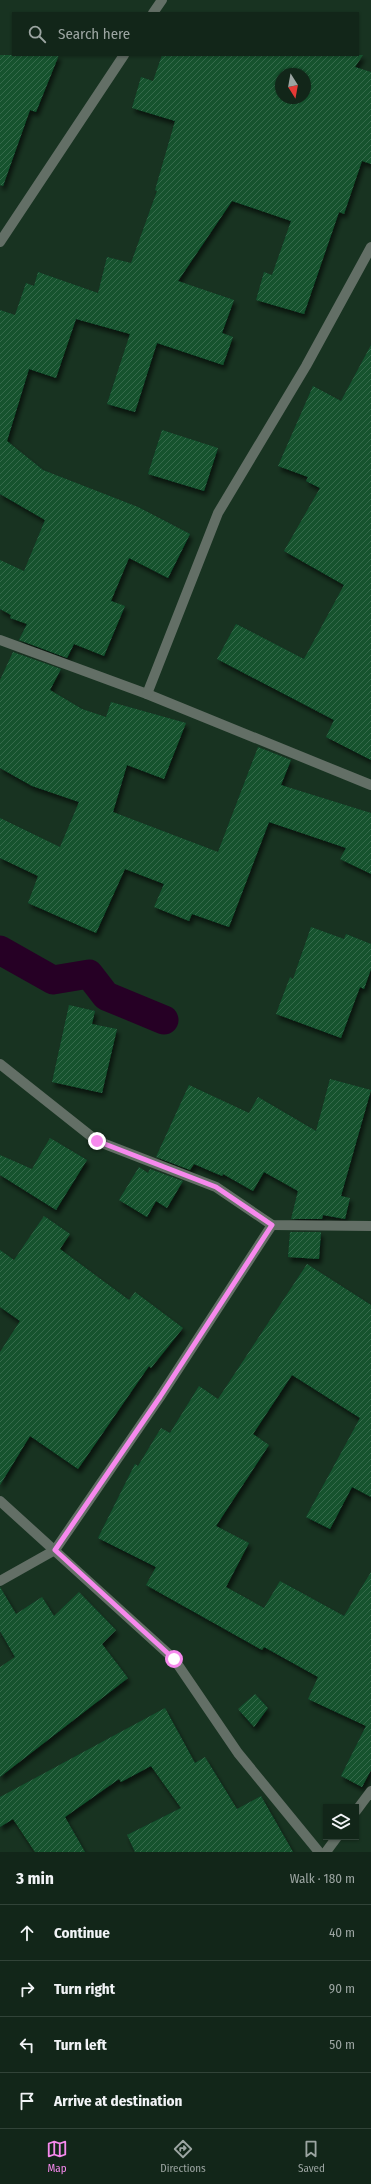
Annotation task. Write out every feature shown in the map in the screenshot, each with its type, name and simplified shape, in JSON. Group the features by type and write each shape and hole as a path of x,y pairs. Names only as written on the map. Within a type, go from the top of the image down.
{"street":[{"path":"154,12 162,0"},
{"path":"0,242 123,56"},
{"path":"147,694 218,513 306,366 371,248"},
{"path":"0,640 147,694 371,785"},
{"path":"0,1064 97,1141 216,1187 272,1225 371,1226"},
{"path":"0,1581 55,1550 160,1397 272,1225"},
{"path":"0,1501 174,1659 238,1753 319,1852"},
{"path":"359,1807 371,1791"},
{"path":"326,1852 335,1840"}],"building":[{"path":"0,55 59,56 36,112 30,110 3,186 0,185"},
{"path":"363,55 355,67 371,72 371,164 362,161 344,214 339,212 304,314 256,300 264,272 272,275 291,221 232,201 178,281 234,300 222,333 233,337 223,365 157,343 135,412 107,404 130,334 76,319 56,378 29,369 7,441 43,470 138,507 190,534 168,578 129,558 111,601 125,606 104,656 74,644 67,658 19,640 27,624 10,618 11,615 0,609 0,560 24,571 45,520 0,494 0,310 15,315 26,283 34,286 38,272 98,293 107,257 131,263 157,191 155,190 175,121 132,108 141,77 153,81 162,56"},
{"path":"371,345 371,760 326,737 334,720 217,659 236,624 304,659 344,585 284,551 320,488 306,481 308,477 278,466 313,386 341,401"},
{"path":"162,430 218,448 204,491 148,474"},
{"path":"13,652 61,669 50,690 82,709 106,717 111,702 186,723 164,779 127,765 113,812 218,852 258,747 291,760 281,785 371,813 371,874 340,859 346,848 269,822 229,927 192,914 189,921 154,907 164,884 125,869 96,933 28,903 38,876 0,858 0,818 60,847 79,802 32,786 0,768 0,680"},
{"path":"311,927 344,939 346,934 371,944 371,969 364,989 360,987 341,1038 276,1014 290,977 293,979"},
{"path":"69,1005 95,1011 92,1024 117,1029 102,1093 52,1082"},
{"path":"330,1079 371,1090 341,1196 350,1198 345,1219 323,1215 322,1219 291,1219 298,1191 264,1172 253,1191 223,1174 222,1176 194,1164 190,1170 156,1157 189,1085 249,1113 258,1097 316,1131"},
{"path":"50,1138 87,1160 56,1210 0,1175 0,1155 32,1169"},
{"path":"139,1167 148,1173 150,1169 183,1181 167,1208 156,1201 147,1217 119,1200"},
{"path":"44,1216 70,1234 60,1249 129,1300 135,1292 183,1328 151,1368 149,1366 78,1469 30,1436 0,1485 0,1352 20,1321 0,1307 0,1250 14,1260"},
{"path":"290,1232 321,1232 319,1259 288,1257"},
{"path":"307,1264 371,1305 371,1497 352,1487 330,1529 306,1517 360,1418 292,1375 253,1434 269,1445 216,1526 249,1543 226,1587 264,1608 280,1581 344,1616 371,1572 371,1770 362,1787 341,1776 366,1726 308,1699 318,1677 264,1647 262,1650 146,1585 156,1567 98,1538 135,1464 138,1466 161,1428 170,1433 199,1386 218,1399"},
{"path":"0,1587 16,1614 42,1597 54,1616 79,1592 116,1630 102,1644 128,1678 0,1777 0,1667 15,1657 0,1631"},
{"path":"255,1694 268,1708 254,1727 238,1709"},
{"path":"165,1708 195,1763 205,1757 237,1809 261,1796 293,1852 135,1852 127,1835 181,1808 151,1766 121,1782 119,1779 65,1817 85,1852 35,1852 13,1819 0,1827 0,1797"}],"waterway":[{"path":"0,950 53,980 89,974 106,996 164,1020"}],"route":[{"path":"97,1141 216,1187 272,1225 160,1397 55,1550 174,1659"}]}
